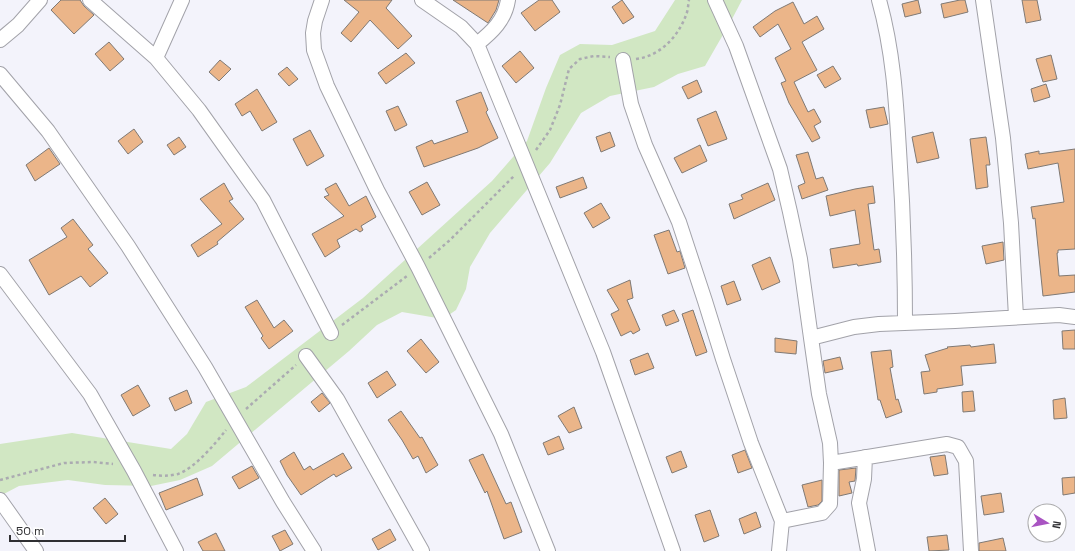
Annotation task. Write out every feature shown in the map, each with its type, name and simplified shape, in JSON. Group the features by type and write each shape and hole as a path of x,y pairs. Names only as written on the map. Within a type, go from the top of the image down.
{"street":[{"path":"0,40 18,25 40,0"},
{"path":"90,0 156,58 199,110 263,200 331,333"},
{"path":"156,58 182,0"},
{"path":"322,0 314,21 313,33 314,50 324,79 377,190 418,267 501,434 548,551"},
{"path":"422,0 461,27 477,44 489,69 526,165 603,352 673,551"},
{"path":"477,44 491,34 503,17 508,0"},
{"path":"715,0 736,46 780,169 800,258 818,387 830,443 830,504 827,509 818,515 782,521"},
{"path":"879,0 887,28 894,80 904,230 905,323"},
{"path":"983,0 1003,138 1011,223 1016,317"},
{"path":"623,60 631,104 645,145 679,222 723,359 752,443 782,521 779,551"},
{"path":"0,74 48,131 128,246 205,367 236,418 283,502 314,551"},
{"path":"0,274 90,394 134,471 176,551"},
{"path":"812,338 854,327 879,324 1059,315 1075,317"},
{"path":"306,356 337,399 422,551"},
{"path":"831,463 947,444 958,447 966,461 971,551"},
{"path":"865,457 864,479 860,504 868,551"},
{"path":"0,500 36,551"}],"path":[{"path":"331,333 418,267 450,240 526,165 550,130 560,105 570,69 580,59 594,56 623,60 654,54 665,47 674,37 686,15 689,0"},
{"path":"0,480 64,463 93,462 114,464 134,471 166,476 179,473 200,459 217,442 236,418 306,356"}],"green space":[{"path":"675,0 742,0 705,66 678,74 654,87 610,96 581,113 550,163 490,233 470,267 466,289 456,310 443,319 402,312 377,325 349,351 212,466 180,480 151,486 105,485 68,480 19,486 0,496 0,444 72,433 171,449 187,434 206,402 246,387 363,298 492,181 527,141 546,88 560,55 580,44 612,45 655,31"}],"building":[{"path":"61,0 80,0 94,15 74,34 51,10"},
{"path":"344,0 392,0 386,8 412,36 398,49 370,20 351,42 341,33 359,12"},
{"path":"453,0 499,0 496,10 488,23"},
{"path":"539,0 552,0 560,12 535,31 521,13"},
{"path":"622,0 634,17 623,24 612,7"},
{"path":"918,0 921,13 905,17 902,4"},
{"path":"965,0 968,12 944,18 941,4"},
{"path":"1022,0 1037,0 1041,20 1026,23"},
{"path":"793,2 804,24 817,16 824,29 802,42 817,70 794,82 808,112 814,109 821,122 814,126 820,138 812,142 789,103 781,83 786,81 775,58 791,49 778,24 760,37 753,27 775,11"},
{"path":"109,42 124,59 110,71 95,54"},
{"path":"520,51 534,68 516,83 502,66"},
{"path":"406,53 415,63 386,84 378,73"},
{"path":"1051,55 1057,79 1043,82 1036,59"},
{"path":"220,60 231,69 219,81 209,72"},
{"path":"833,66 841,79 825,88 817,75"},
{"path":"287,67 298,79 289,86 278,74"},
{"path":"697,80 702,92 688,99 682,87"},
{"path":"1046,84 1050,97 1034,102 1031,89"},
{"path":"257,89 277,122 262,131 250,111 242,116 235,104"},
{"path":"481,92 488,110 486,112 498,138 478,148 424,167 416,147 432,140 434,144 468,132 456,101"},
{"path":"398,106 407,125 395,131 386,111"},
{"path":"884,107 888,124 870,128 866,110"},
{"path":"716,111 727,139 708,146 697,119"},
{"path":"134,129 143,142 128,154 118,141"},
{"path":"310,130 324,156 307,166 293,139"},
{"path":"610,132 615,146 601,152 596,137"},
{"path":"933,132 939,158 917,163 912,137"},
{"path":"179,137 186,147 174,155 167,145"},
{"path":"986,137 990,165 986,165 988,187 976,189 970,139"},
{"path":"700,145 707,161 682,173 674,158"},
{"path":"49,148 60,164 35,181 26,165"},
{"path":"1075,149 1075,249 1058,250 1057,253 1059,276 1075,275 1075,292 1043,296 1035,218 1033,219 1031,207 1064,202 1058,163 1028,169 1025,154 1039,151 1039,154"},
{"path":"808,152 816,179 823,177 828,190 802,199 798,186 805,183 796,155"},
{"path":"583,177 587,188 560,198 556,187"},
{"path":"427,182 440,205 422,215 409,192"},
{"path":"224,183 233,199 229,201 244,219 217,242 218,244 198,257 191,245 222,224 200,199"},
{"path":"336,183 349,206 366,196 376,217 361,226 363,230 360,232 356,229 337,240 340,247 325,257 312,234 344,216 324,197 329,195 325,189"},
{"path":"768,183 775,200 734,219 729,204 743,199 741,195"},
{"path":"873,186 875,203 868,204 874,250 879,249 881,262 833,268 830,249 860,244 855,210 830,216 826,196"},
{"path":"601,203 610,218 593,228 584,213"},
{"path":"73,219 93,245 88,249 108,273 90,287 81,276 49,295 29,260 67,237 61,228"},
{"path":"669,230 677,252 680,251 685,268 668,274 654,235"},
{"path":"1003,242 1004,260 986,264 982,246"},
{"path":"770,257 780,282 762,290 752,265"},
{"path":"630,280 633,298 627,300 640,330 633,334 631,331 621,336 611,314 619,310 607,290"},
{"path":"734,281 741,300 727,305 721,286"},
{"path":"257,300 274,328 284,320 293,331 269,349 261,338 263,336 245,307"},
{"path":"674,310 679,321 666,326 662,315"},
{"path":"693,310 707,352 696,356 682,314"},
{"path":"1075,330 1075,349 1063,349 1062,331"},
{"path":"775,338 797,341 796,354 775,352"},
{"path":"421,339 439,362 426,373 407,351"},
{"path":"994,344 996,363 961,366 963,385 937,389 937,392 924,394 921,372 930,371 925,355 948,348 947,347 970,345 971,347"},
{"path":"891,350 893,367 890,368 896,400 898,399 902,412 886,418 880,400 878,400 871,352"},
{"path":"648,353 654,368 635,375 630,360"},
{"path":"840,357 843,369 825,373 823,361"},
{"path":"387,371 396,385 377,398 368,383"},
{"path":"138,385 150,406 133,416 121,395"},
{"path":"187,390 192,403 175,411 169,398"},
{"path":"973,391 975,411 963,412 962,392"},
{"path":"322,393 330,403 319,412 311,402"},
{"path":"1065,398 1067,418 1054,419 1053,400"},
{"path":"574,407 582,428 569,433 558,416"},
{"path":"401,411 420,438 422,437 438,465 426,473 418,456 413,459 388,420"},
{"path":"559,436 564,449 548,455 543,443"},
{"path":"745,450 752,468 738,473 732,455"},
{"path":"681,451 687,467 672,473 666,457"},
{"path":"294,452 304,470 310,466 313,470 343,453 352,468 336,477 334,474 301,495 287,475 280,461"},
{"path":"483,454 506,504 511,502 522,532 504,539 487,491 485,493 469,460"},
{"path":"945,455 948,474 934,476 930,457"},
{"path":"252,466 259,478 239,489 232,477"},
{"path":"856,468 855,481 849,482 852,493 839,496 839,470"},
{"path":"1075,477 1075,493 1063,495 1062,478"},
{"path":"197,478 203,495 166,510 159,493"},
{"path":"822,480 822,501 818,505 808,507 802,485"},
{"path":"1001,493 1004,512 984,515 981,496"},
{"path":"105,498 118,514 106,524 93,508"},
{"path":"710,510 719,536 704,542 695,515"},
{"path":"756,512 761,527 744,534 739,519"},
{"path":"390,529 396,540 378,550 372,539"},
{"path":"285,530 293,544 280,551 272,536"},
{"path":"216,533 225,551 203,551 198,542"},
{"path":"947,535 949,550 929,551 927,537"},
{"path":"1003,538 1006,551 979,551 979,543"}]}
